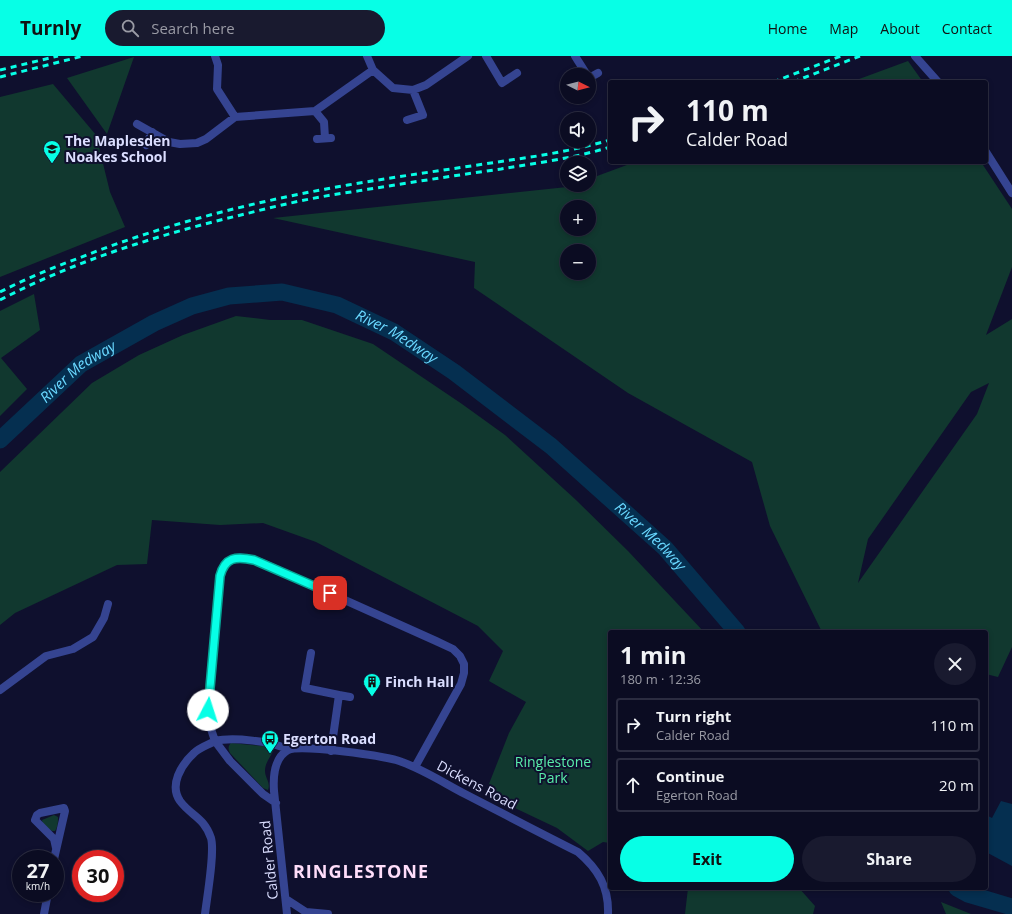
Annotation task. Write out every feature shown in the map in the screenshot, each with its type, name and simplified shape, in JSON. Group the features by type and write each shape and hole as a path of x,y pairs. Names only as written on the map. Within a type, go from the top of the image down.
{"street":[{"path":"215,56 218,65 217,89 235,117"},
{"path":"367,56 372,70 393,88 413,90 426,85 468,56"},
{"path":"486,56 502,83 516,74"},
{"path":"574,56 582,68"},
{"path":"916,56 936,80"},
{"path":"137,124 169,142 180,144 197,143 206,139 235,117 315,111 372,70"},
{"path":"407,120 423,115 413,90"},
{"path":"315,111 324,122 324,138"},
{"path":"146,145 152,132"},
{"path":"988,155 1012,193"},
{"name":"Calder Road","path":"276,803 263,794 230,761 215,741 208,720 220,576 225,565 232,559 241,557 260,562 436,641 453,649 460,656 463,660 465,668 461,684 415,768"},
{"path":"0,690 46,656 73,649 93,637 104,618 108,604"},
{"path":"311,653 305,688 350,697"},
{"path":"331,751 340,695"},
{"path":"205,914 212,858 212,839 204,823 181,803 177,796 175,787 181,768 199,749 215,741 228,739 240,740 280,745 288,750"},
{"name":"Dickens Road","path":"288,750 305,748 390,758 415,768 578,852 593,867 604,885 608,905 608,914"},
{"name":"Calder Road","path":"287,914 274,781 276,767 281,756 288,750"},
{"path":"64,808 65,811 56,848 54,839 35,820 36,815 64,808"},
{"path":"286,899 304,913 328,914"},
{"path":"44,914 46,902"}],"green space":[{"path":"134,57 107,134 67,78"},
{"path":"908,61 922,80 856,80"},
{"name":"The Maplesden Noakes School","path":"53,84 96,135 110,192 125,227 0,277 0,97"},
{"path":"630,164 982,164 1012,209 1012,267 986,335 1012,319 1012,647 998,677 988,674 988,630 821,630 770,526 752,462 628,393 474,288 475,262 273,218 560,188 560,192 596,192 596,176","holes":["989,383 977,414 858,583 868,539 971,392"]},
{"path":"34,294 40,330 1,358 27,389 0,416 0,311"},
{"name":"Ringlestone Park","path":"236,316 270,320 302,320 373,344 505,435 576,500 628,551 702,630 608,630 608,843 603,842 588,851 557,828 485,794 509,733 526,702 489,681 503,651 478,626 316,542 263,523 220,525 152,520 147,564 117,565 15,613 0,625 0,472 92,383 139,355 183,335"},
{"path":"231,743 272,747 274,749 265,768 265,774 269,785 268,790 263,788 230,753 229,745"},
{"path":"54,815 58,817 58,824 55,831 52,831 43,825 42,820"},
{"path":"688,890 801,890 815,906 813,914 685,914"},
{"path":"941,902 971,914 946,914"}],"water":[{"path":"1001,801 1012,804 1012,866 988,853 988,816 992,818"}],"waterway":[{"name":"River Medway","path":"0,440 81,364 154,323 192,306 229,296 282,292 337,305 394,332 454,372 551,446 665,548 735,630"},
{"name":"River Medway","path":"961,890 968,894 1012,907"}],"railway":[{"path":"0,70 58,56"},
{"path":"0,77 83,56"},
{"path":"778,80 841,56"},
{"path":"798,80 860,56"},
{"path":"0,292 49,270 144,234 245,206 348,185 531,157 584,147 608,141"},
{"path":"0,300 59,272 89,260 151,239 271,207 338,194 542,162 608,148"}],"place":[{"name":"The Maplesden Noakes School","path":"52,164"},
{"name":"Finch Hall","path":"372,697"},
{"name":"Egerton Road","path":"270,754"}],"district":[{"name":"RINGLESTONE","path":"361,872"}],"route":[{"path":"208,710 220,576 222,569 228,561 241,557 254,560 330,593"}]}
